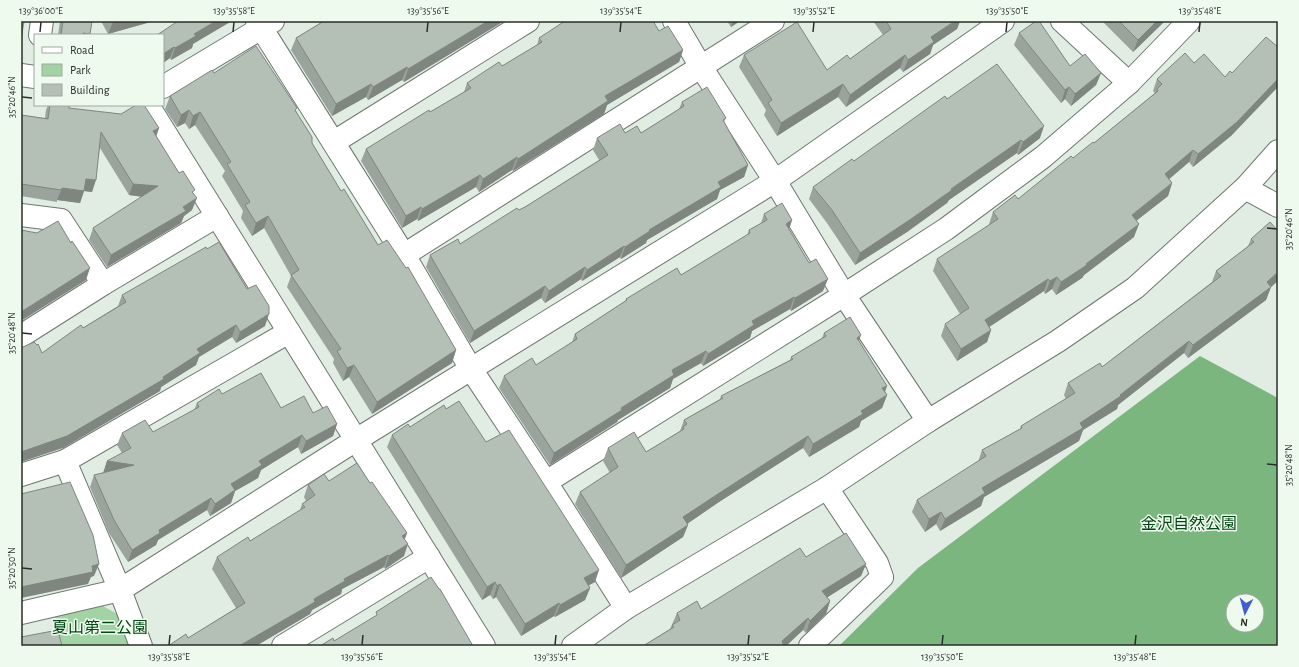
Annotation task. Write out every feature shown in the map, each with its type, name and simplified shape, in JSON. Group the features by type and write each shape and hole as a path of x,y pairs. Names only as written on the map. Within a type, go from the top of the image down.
{"street":[{"path":"40,34 42,21"},
{"path":"334,142 528,21"},
{"path":"674,21 701,67 775,181 844,295 928,421"},
{"path":"404,255 773,21"},
{"path":"21,613 120,590 356,440 775,181 1003,21"},
{"path":"1062,21 1129,82"},
{"path":"546,482 844,295 946,229 1043,157 1129,82 1189,21"},
{"path":"164,86 264,24 334,142 404,255 471,369 546,482 626,608"},
{"path":"149,106 484,646"},
{"path":"573,646 626,608 827,488 928,421 1058,341 1135,288 1244,188 1278,151"},
{"path":"1244,188 1278,206"},
{"path":"21,215 61,220 104,284"},
{"path":"21,336 217,216"},
{"path":"21,475 65,461 289,332"},
{"path":"65,461 120,590 141,646"},
{"path":"810,646 882,577 877,563 827,488"},
{"path":"283,646 429,557"}],"green space":[{"name":"金沢自然公園","path":"1200,356 1278,398 1278,646 839,646 918,568"},
{"name":"夏山第二公園","path":"103,606 119,615 130,646 61,646 55,616"}],"building":[{"path":"21,21 24,21 21,40"},
{"path":"63,21 92,21 90,34 61,34"},
{"path":"178,21 216,21 194,34 196,36 164,53 164,34 158,34"},
{"path":"324,21 488,21 408,69 407,67 373,87 371,84 336,104 296,38"},
{"path":"565,21 653,21 659,31 668,26 683,50 605,96 608,101 518,159 517,157 483,179 480,175 422,209 421,207 406,216 366,149 429,110 430,112 471,88 467,83 499,62 502,66 542,42 539,38"},
{"path":"886,21 955,21 931,37 934,42 908,60 905,55 850,95 843,84 781,123 768,103 772,100 744,55 797,22 827,70 847,55 850,59 891,29"},
{"path":"1036,21 1039,21 1070,66 1085,54 1101,73 1075,94 1069,87 1065,90 1019,33"},
{"path":"1119,21 1157,21 1138,40"},
{"path":"1266,37 1278,47 1278,79 1237,122 1198,154 1193,150 1165,174 1172,183 1132,215 1139,224 1086,264 1087,265 1061,282 1057,277 1050,281 1048,279 985,320 991,330 961,349 945,324 969,308 937,259 998,219 993,212 1015,195 1018,199 1071,156 1073,158 1093,142 1094,143 1158,91 1157,89 1162,84 1157,79 1185,53 1194,63 1204,54 1225,77 1230,71 1232,73"},
{"path":"256,46 297,108 295,110 312,137 312,143 341,191 344,189 378,245 387,240 406,268 408,267 456,350 377,402 354,365 347,368 337,351 341,349 291,275 299,270 268,216 256,223 245,205 250,202 227,164 231,162 200,112 193,116 189,110 181,115 170,96 212,70 214,73"},
{"path":"997,64 1044,126 1023,142 1021,140 911,219 860,253 832,210 813,187 852,159 854,161 945,96 947,99"},
{"path":"707,87 726,118 723,120 748,165 718,182 721,187 649,230 650,231 625,247 624,246 587,270 585,267 549,291 545,286 474,331 430,255 458,239 460,244 517,208 519,210 525,207 608,155 597,138 620,124 625,133 637,126 641,133 684,106 682,102"},
{"path":"50,106 69,106 69,108 121,114 134,106 145,106 159,128 153,131 179,173 183,171 195,190 192,192 197,198 183,207 186,211 111,255 93,228 158,186 133,184 101,132 96,180 86,179 84,191 62,188 61,190 21,184 21,115 48,119"},
{"path":"782,203 792,220 786,224 809,263 816,259 828,279 752,321 754,325 708,354 706,351 672,370 674,375 621,408 622,410 554,453 504,376 532,358 536,365 577,339 575,334 627,300 626,299 677,268 681,275 750,233 749,230 767,220 764,214"},
{"path":"58,221 71,243 72,241 90,268 21,312 21,230 37,233"},
{"path":"1270,222 1278,231 1278,272 1267,282 1271,287 1193,345 1189,341 1120,395 1121,396 1080,423 1083,428 982,488 985,493 945,519 941,512 929,519 917,500 986,456 982,450 1022,428 1021,426 1075,393 1068,383 1100,363 1102,367 1221,276 1216,271 1254,242 1251,239"},
{"path":"219,242 247,289 256,285 269,306 269,314 240,332 236,325 197,349 200,353 163,377 164,379 67,436 21,452 21,348 34,342 37,345 38,344 42,353 81,325 83,328 126,302 122,295 206,247 207,249"},
{"path":"850,317 861,335 857,338 887,386 882,388 887,395 861,411 863,414 813,444 808,436 724,490 683,517 688,525 626,565 580,492 618,467 608,448 634,432 646,452 684,429 683,427 687,424 684,420 723,398 721,396 793,359 791,357 826,336 824,333"},
{"path":"261,373 281,408 304,396 313,413 327,406 337,424 306,441 302,435 259,461 262,465 231,484 235,490 215,504 211,498 159,530 160,533 132,550 114,520 94,475 134,465 107,461 131,448 122,433 145,420 153,432 199,407 197,403 219,389 222,394"},
{"path":"459,401 486,442 509,430 599,570 584,578 590,588 560,605 559,603 525,624 500,584 497,586 495,582 487,587 392,435 408,424 410,427 444,405 446,409"},
{"path":"357,463 407,533 402,536 408,544 389,556 388,555 344,579 345,581 314,599 315,602 239,646 168,646 186,634 188,638 245,603 217,557 248,537 250,541 305,507 302,504 315,495 308,485 324,474 329,481"},
{"path":"70,482 93,535 99,564 92,566 93,572 21,587 21,494"},
{"path":"846,533 866,564 822,591 830,601 810,621 808,618 782,641 784,646 643,646 674,627 672,625 680,620 677,613 697,601 701,609 800,548 806,557"},
{"path":"431,577 440,589 473,646 320,646 333,638 334,641 377,615 376,612"},
{"path":"58,630 62,646 21,646 21,637"}]}
